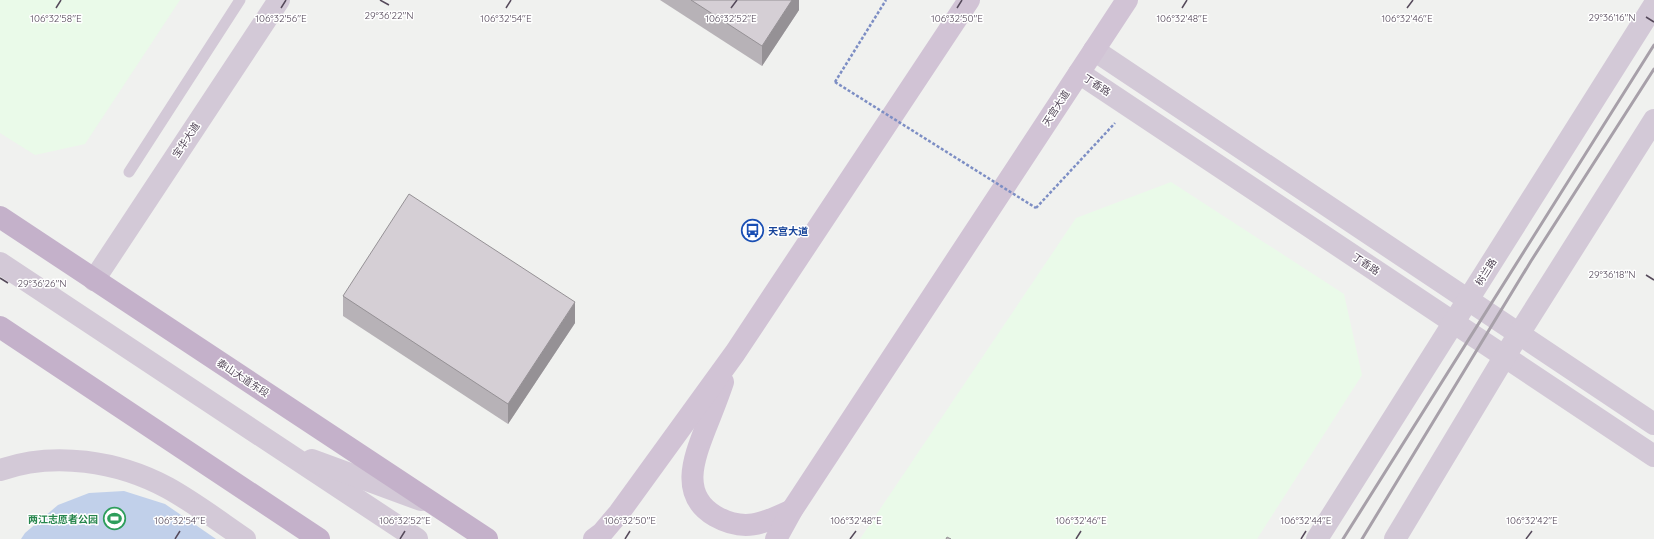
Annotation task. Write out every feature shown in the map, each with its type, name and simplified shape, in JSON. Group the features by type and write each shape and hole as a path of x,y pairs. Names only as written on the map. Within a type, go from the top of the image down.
{"main road":[{"path":"594,539 602,533 619,514 735,353 969,0"},
{"name":"天宫大道","path":"776,539 792,510 1127,0"},
{"name":"泰山大道东段","path":"0,217 487,539"},
{"path":"0,327 319,539"},
{"path":"735,353 696,452 692,470 693,488 698,502 709,513 724,521 739,525 754,526 792,510"}],"street":[{"name":"宝华大道","path":"94,280 279,0"},
{"name":"树兰路","path":"1316,539 1469,300 1654,4"},
{"path":"1094,50 1654,424"},
{"name":"丁香路","path":"1079,73 1654,456"},
{"path":"1395,539 1414,510 1505,356 1654,120"},
{"path":"0,263 417,539"},
{"path":"277,447 437,506"},
{"path":"0,470 15,465 43,460 76,461 109,466 141,476 169,489 245,539"}],"lane":[{"path":"129,172 240,0"},
{"path":"1400,539 1414,510"}],"path":[{"path":"886,0 835,82 1036,208 1130,107"}],"shaded area":[{"path":"0,0 180,0 85,144 35,155 0,133"},
{"path":"1171,182 1344,294 1362,375 1257,539 860,539 1076,218"},
{"name":"两江志愿者公园","path":"124,491 165,504 216,539 21,539 25,533 58,505 89,493"}],"building":[{"path":"691,0 792,0 762,46"},
{"path":"409,194 575,302 508,404 343,296"}],"railway":[{"path":"1343,539 1654,45"},
{"path":"1362,539 1531,261 1654,69"}],"place":[{"name":"天宫大道","path":"753,231"},
{"name":"两江志愿者公园","path":"114,519"}]}
